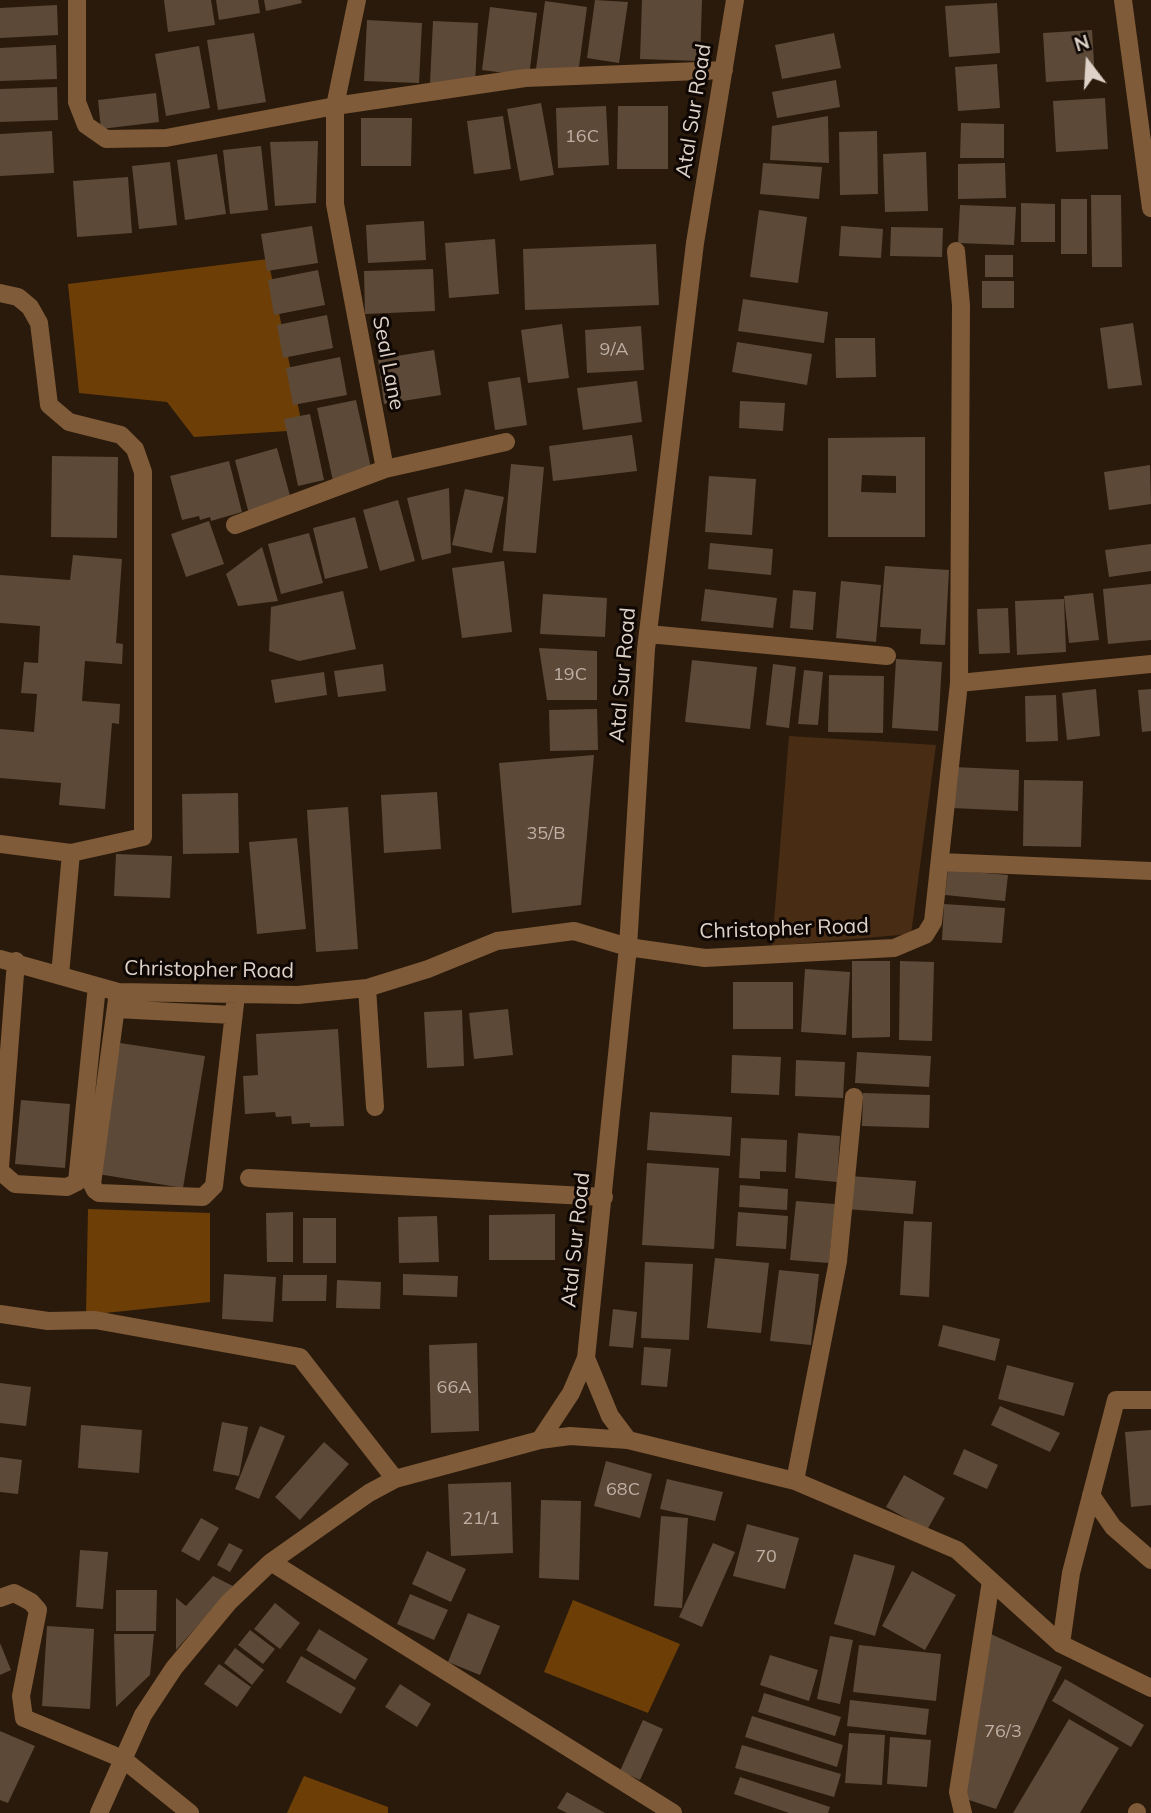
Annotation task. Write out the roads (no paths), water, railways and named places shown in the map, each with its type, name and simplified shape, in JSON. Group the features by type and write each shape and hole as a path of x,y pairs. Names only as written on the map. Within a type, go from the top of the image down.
{"street":[{"path":"77,0 77,102 86,125 106,139 166,138 334,106 525,78 724,70"},
{"name":"Seal Lane","path":"357,0 334,106 335,204 384,469"},
{"name":"Atal Sur Road","path":"586,1358 628,947 648,634 695,243 735,0"},
{"path":"1124,0 1151,208"},
{"name":"Christopher Road","path":"8,960 97,986 117,1001 298,995 367,988 428,969 497,941 574,931 628,947 705,958 894,948 925,934 933,922 959,683 961,305 956,251"},
{"path":"0,293 18,297 30,307 39,323 49,405 69,422 121,435 135,449 143,472 143,837 71,853 0,844"},
{"path":"235,525 384,469 506,442"},
{"path":"648,634 887,656"},
{"path":"959,683 1151,664"},
{"path":"60,975 71,853"},
{"path":"940,862 1151,871"},
{"path":"8,960 0,1169 15,1184 67,1187 77,1182 97,986"},
{"path":"367,988 375,1107"},
{"path":"233,1015 117,1001 92,1184 99,1193 203,1197 210,1194 214,1186 236,995"},
{"path":"795,1481 838,1261 854,1097"},
{"path":"248,1178 604,1197"},
{"path":"0,1314 48,1321 95,1320 300,1357 395,1479"},
{"path":"586,1358 610,1416 628,1440"},
{"path":"540,1440 571,1393 586,1358"},
{"path":"1060,1644 1071,1573 1116,1399 1151,1401"},
{"path":"99,1813 143,1715 174,1668 229,1602 271,1562 369,1493 395,1479 540,1440 569,1436 628,1440 795,1481 957,1550 1060,1644 1151,1688"},
{"path":"1091,1495 1114,1527 1151,1560"},
{"path":"271,1562 673,1813"},
{"path":"963,1813 958,1792 991,1581"},
{"path":"0,1598 15,1593 38,1610 21,1696 24,1718 123,1759 190,1813"}]}
